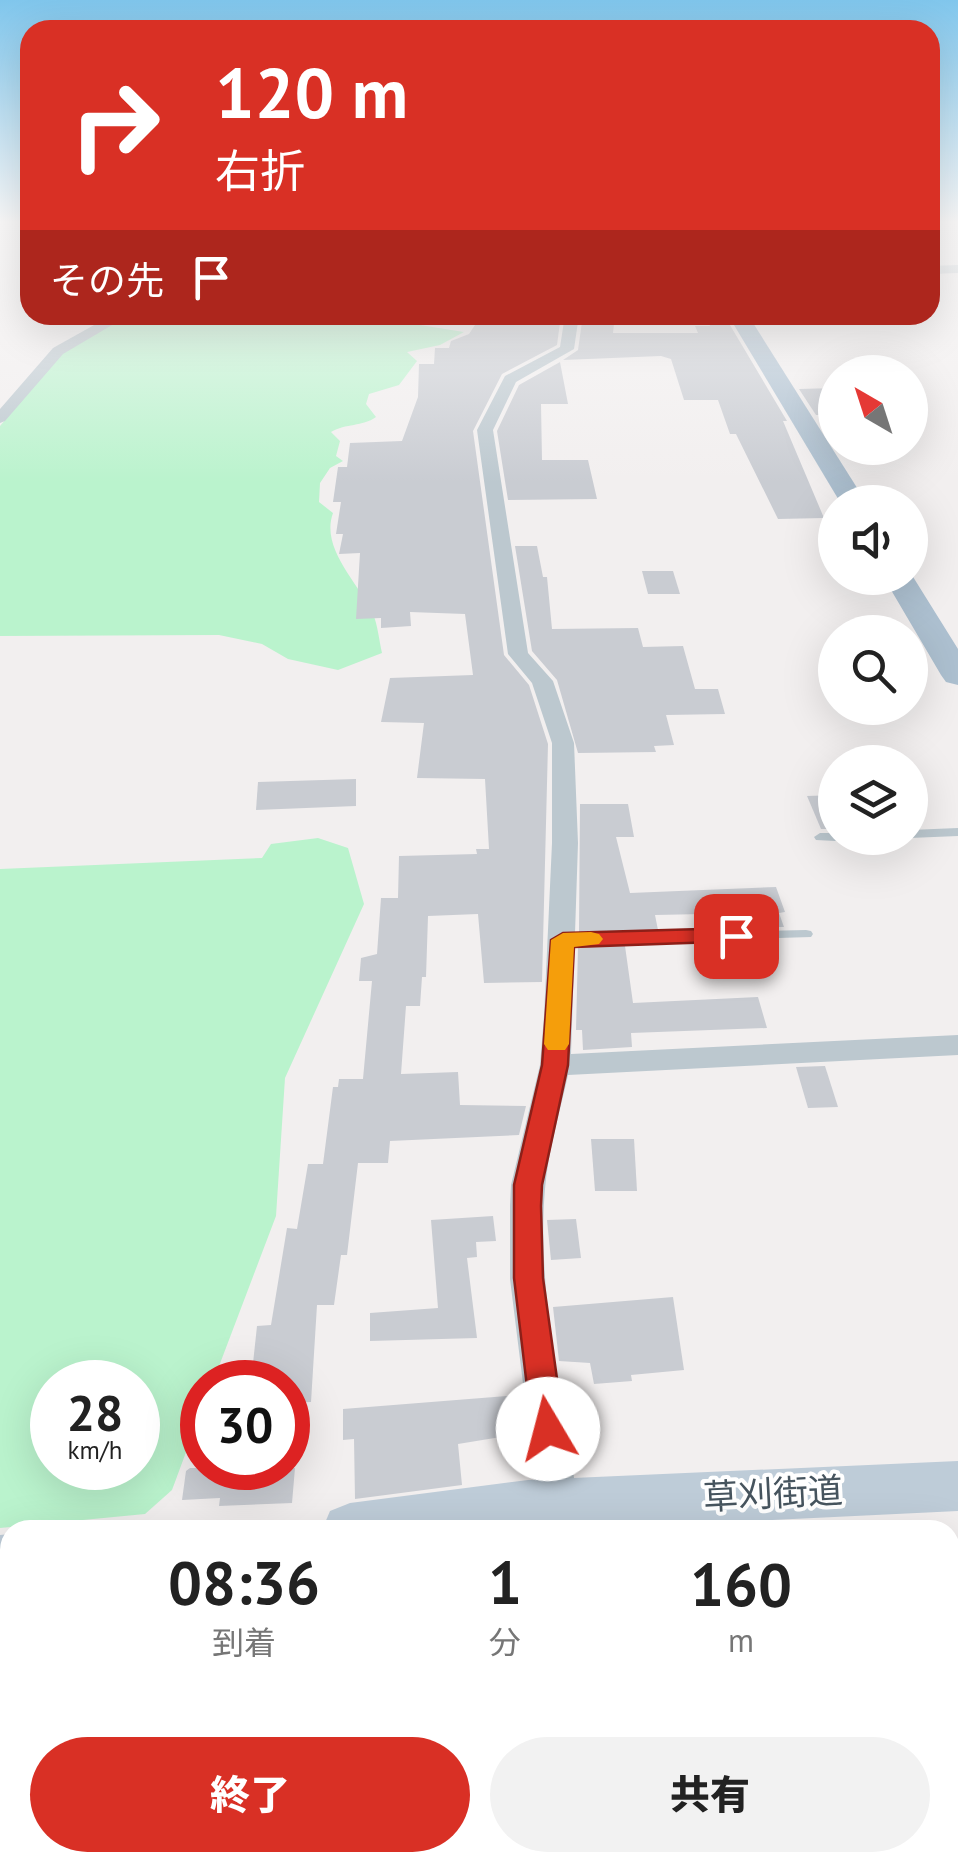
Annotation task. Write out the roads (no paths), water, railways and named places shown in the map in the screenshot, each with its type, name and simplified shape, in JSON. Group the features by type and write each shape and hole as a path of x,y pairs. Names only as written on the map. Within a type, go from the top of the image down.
{"main road":[{"path":"744,325 843,485"},
{"path":"909,595 958,675"}],"street":[{"path":"0,418 58,352 105,325"},
{"path":"539,1513 528,1278 528,1185 555,1065 563,940 563,743 542,681 518,654 486,430 510,379 567,349 571,325"},
{"path":"555,1065 958,1046"},
{"name":"草刈街道","path":"461,1520 958,1486"}],"lane":[{"path":"928,833 958,832"},
{"path":"563,940 806,934"}]}
